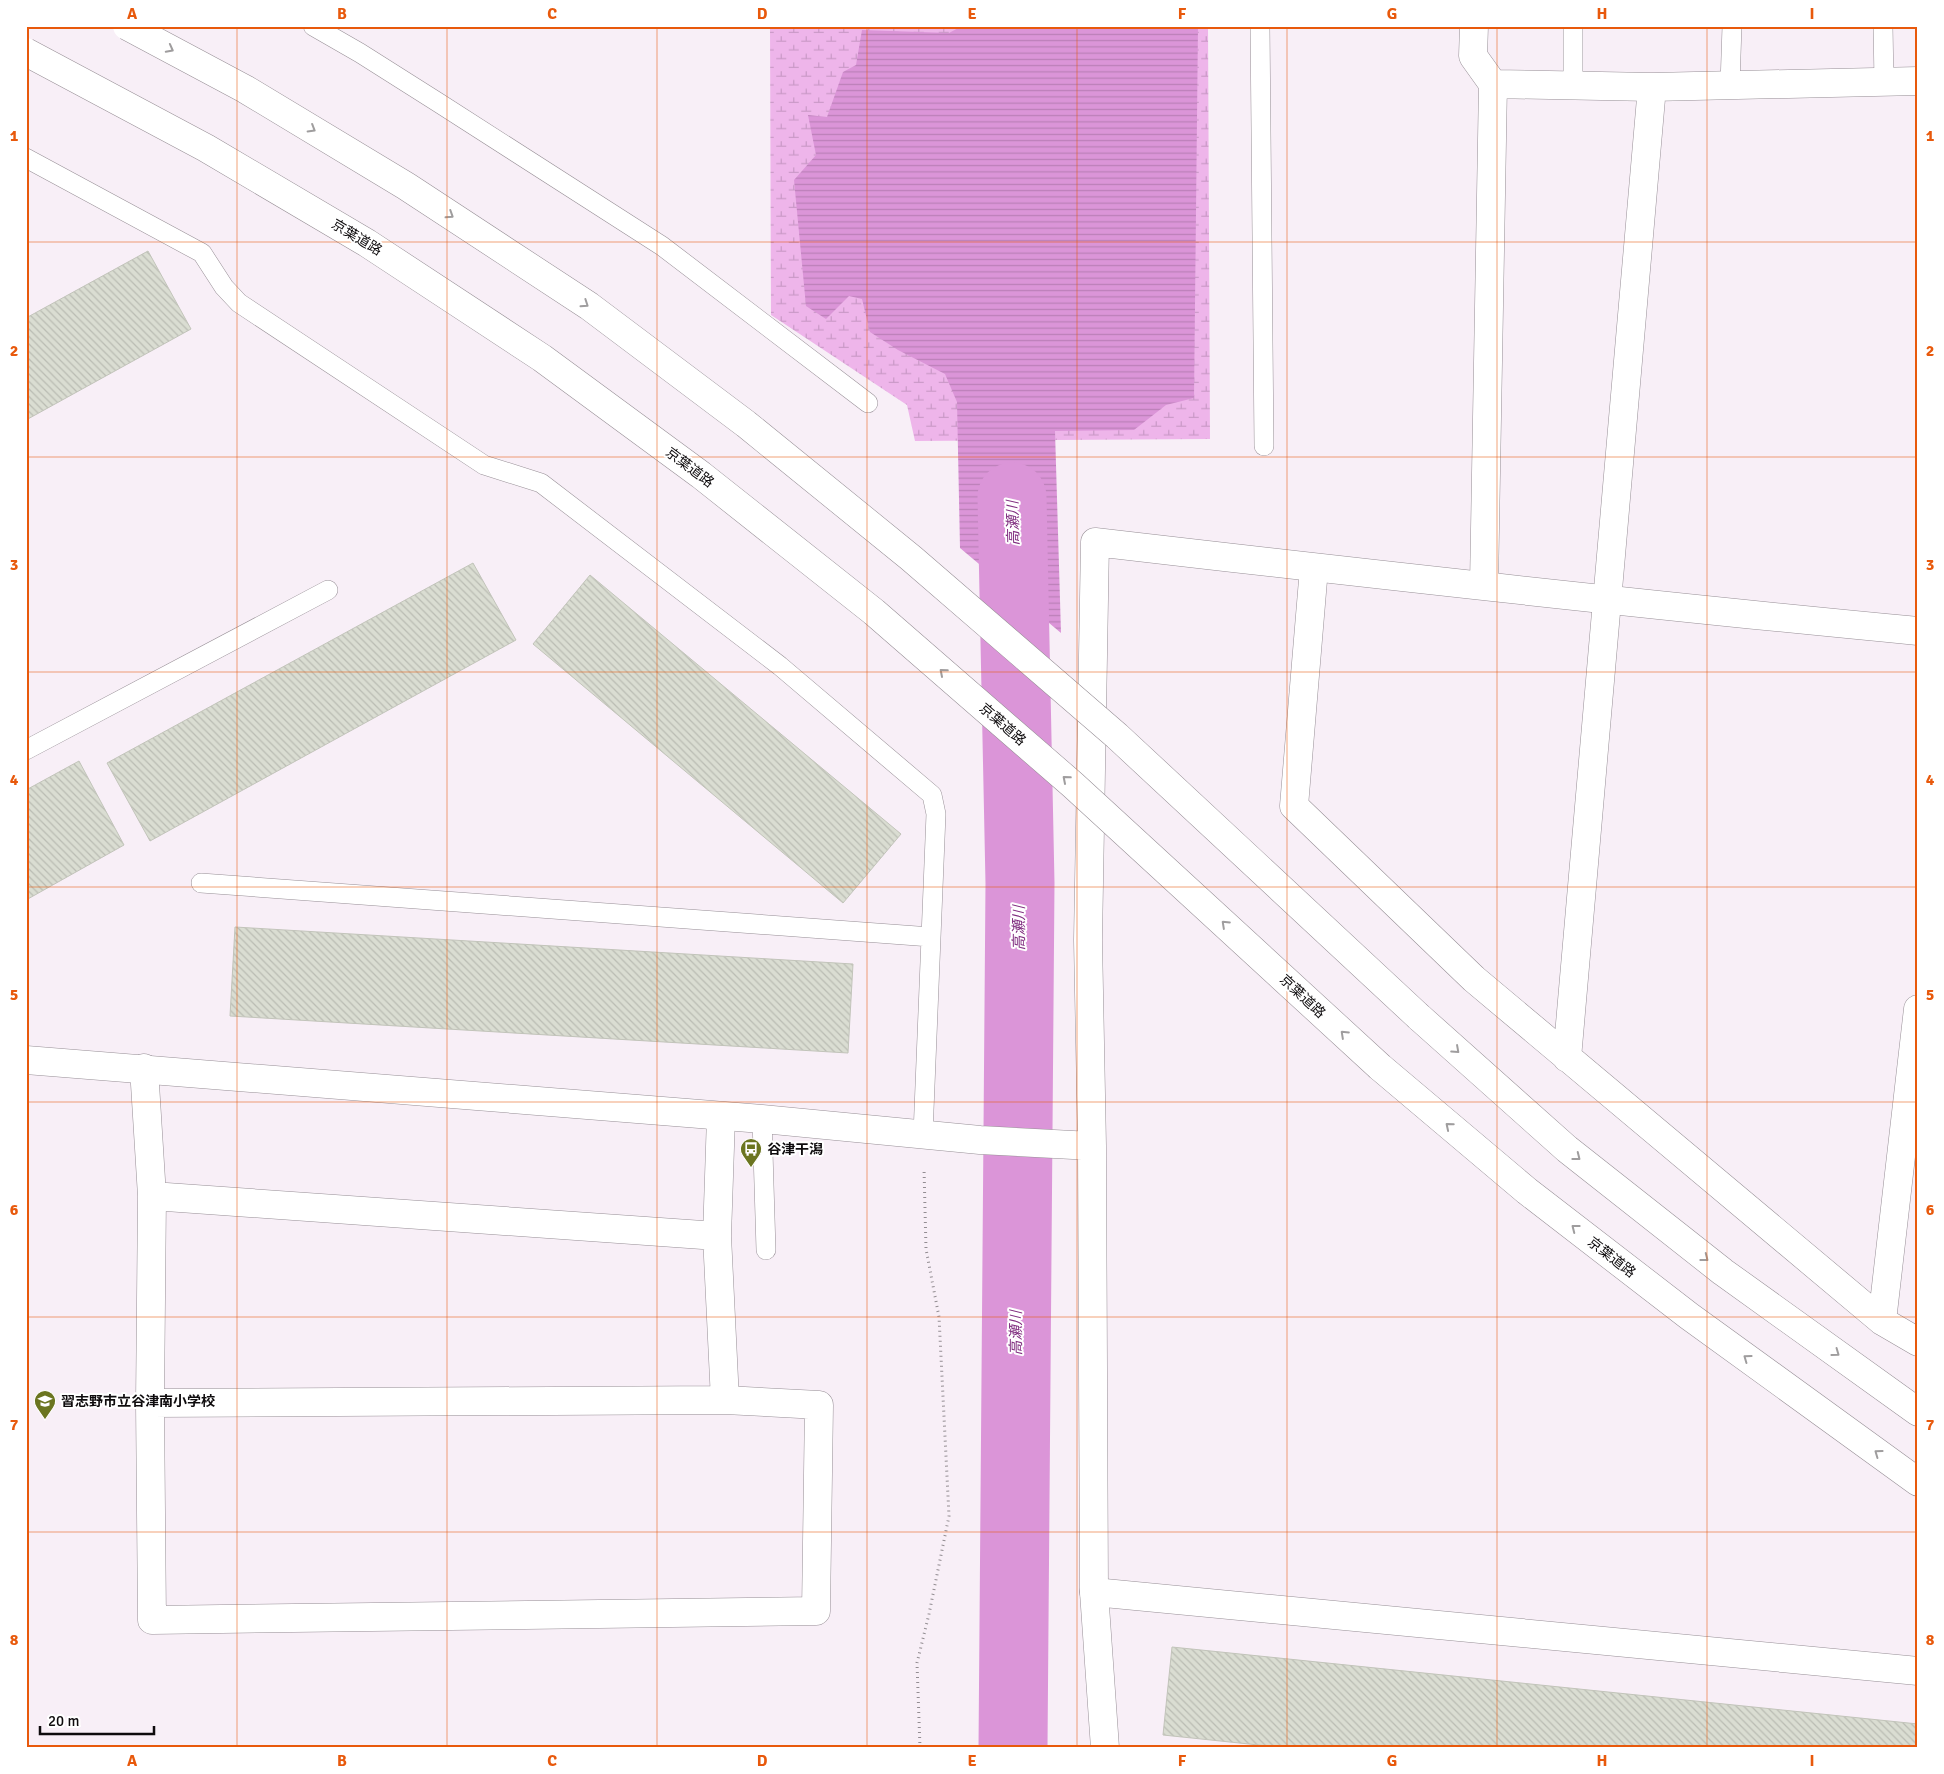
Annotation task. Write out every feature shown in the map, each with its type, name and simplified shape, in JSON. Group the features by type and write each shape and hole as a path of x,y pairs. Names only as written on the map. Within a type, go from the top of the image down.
{"main road":[{"path":"127,26 245,89 406,186 589,306 746,424 911,558 1117,736 1419,1017 1567,1149 1723,1272 1918,1412"},
{"path":"1474,26 1473,56 1493,84 1484,585"},
{"name":"京葉道路","path":"26,52 206,148 367,243 542,358 701,476 874,612 1058,772 1380,1067 1527,1191 1658,1292 1918,1482"},
{"path":"1493,84 1652,87 1918,81"},
{"path":"1567,1058 1652,87"},
{"path":"1105,1748 1094,1592 1081,1145 1088,940 1095,542 1314,568 1484,585 1606,601 1918,631"},
{"path":"1314,568 1294,806 1474,979 1882,1321 1918,1342"},
{"path":"1882,1321 1918,1010"},
{"path":"26,1060 144,1068 980,1140 1081,1145"},
{"path":"144,1068 152,1196 150,1403 152,1620 816,1611 819,1405 725,1400 150,1403"},
{"path":"721,1117 717,1236 725,1400"},
{"path":"152,1196 717,1236"},
{"path":"1094,1592 1918,1671"}],"lane":[{"path":"313,26 392,73 662,246 868,403"},
{"path":"1260,26 1264,446"},
{"path":"1573,26 1573,86"},
{"path":"1730,85 1732,26"},
{"path":"1883,26 1884,82"},
{"path":"26,158 202,253 224,287 239,304 484,466 541,483 780,666 932,796 936,814 923,1135"},
{"path":"26,750 328,590"},
{"path":"201,883 931,938"},
{"path":"762,1120 766,1250"}],"path":[{"path":"920,1748 916,1663 929,1614 949,1516 939,1317 926,1249 923,1135"}],"green space":[{"path":"770,26 1208,26 1210,439 915,441 907,405 771,315"}],"water":[{"path":"962,26 1198,26 1194,398 1166,405 1134,430 1055,431 1061,633 960,548 957,402 945,374 898,350 870,332 862,299 849,296 826,319 806,306 794,180 816,155 808,115 827,117 843,72 856,65 862,30 949,33"}],"building":[{"path":"148,251 191,329 26,420 26,318"},
{"path":"473,563 516,640 150,841 107,763"},
{"path":"590,575 901,834 843,903 533,644"},
{"path":"79,761 124,845 26,900 26,790"},
{"path":"235,927 853,964 848,1053 230,1016"},
{"path":"1172,1647 1918,1724 1918,1748 1287,1748 1163,1735"}],"waterway":[{"name":"高瀬川","path":"1012,497 1020,883 1013,1748"}],"place":[{"name":"谷津干潟","path":"751,1168"},
{"name":"習志野市立谷津南小学校","path":"45,1420"}]}
